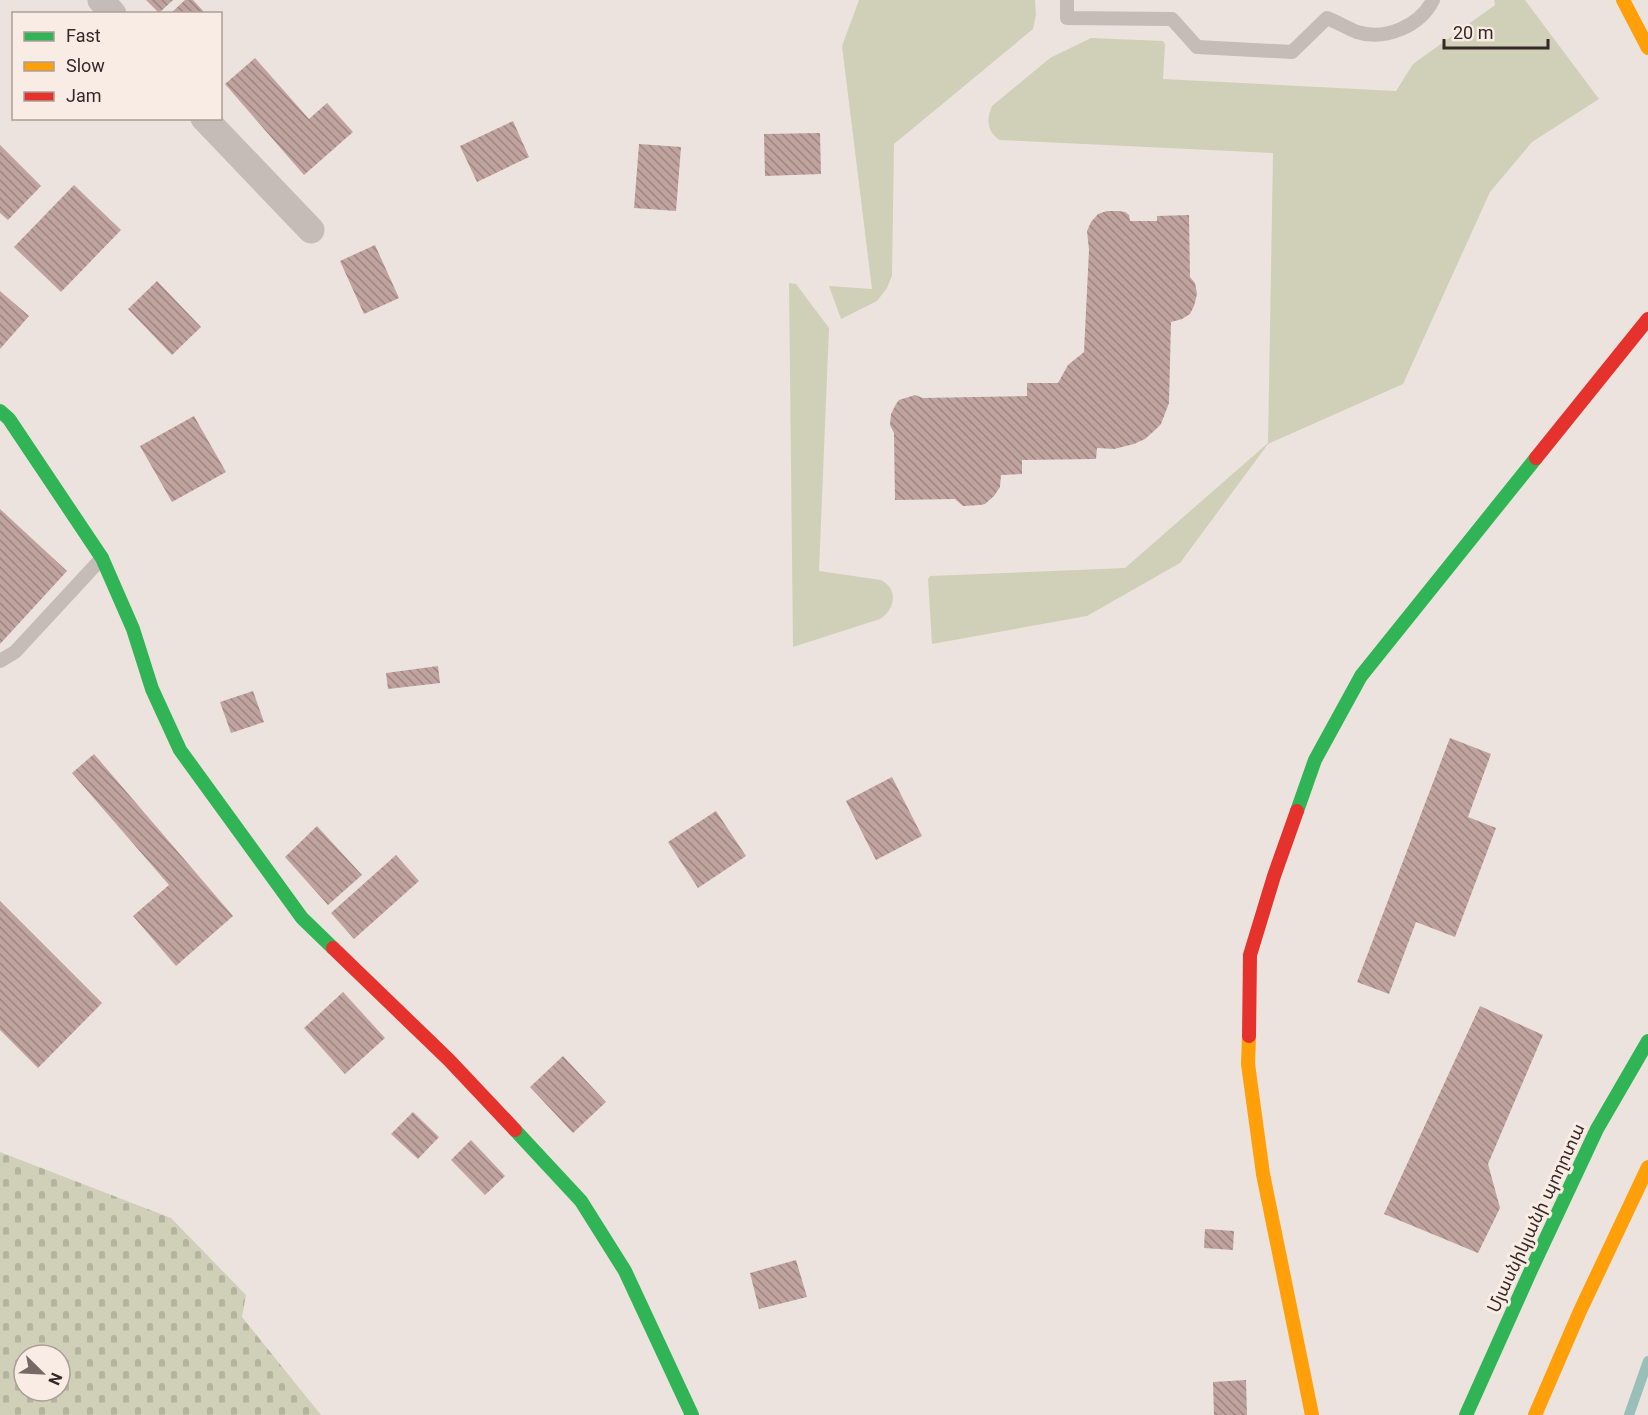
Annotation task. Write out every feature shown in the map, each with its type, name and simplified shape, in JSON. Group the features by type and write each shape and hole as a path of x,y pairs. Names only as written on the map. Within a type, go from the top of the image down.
{"main road":[{"path":"1623,0 1648,48"},
{"path":"1312,1415 1263,1174 1248,1064 1250,956 1274,876 1315,760 1361,676 1648,319"},
{"path":"0,411 9,419 102,558 133,629 152,689 180,750 302,918 449,1060 581,1201 625,1271 692,1415"},
{"name":"Մյասնիկյանի պողոտա","path":"1466,1415 1597,1129 1648,1041"},
{"path":"1535,1415 1580,1311 1648,1167"}],"street":[{"path":"101,0 111,12"},
{"path":"206,120 311,230"}],"lane":[{"path":"1067,0 1067,18 1172,19 1197,47 1292,52 1327,18 1358,32 1376,35 1393,32 1413,24 1428,10 1433,0"},
{"path":"0,662 15,652 102,558"}],"green space":[{"path":"859,0 1035,0 1036,15 1033,29 894,144 892,276 887,288 877,301 841,319 829,286 872,289 842,46"},
{"path":"1494,0 1525,0 1599,99 1532,142 1490,192 1403,384 1268,444 1180,563 1087,616 932,644 928,579 930,576 1125,568 1268,443 1273,153 1000,140 992,133 989,125 992,106 1050,58 1091,38 1163,41 1165,44 1163,79 1396,91 1413,64 1495,5"},
{"path":"789,283 796,284 829,328 819,571 881,580 887,584 893,594 892,605 880,619 793,647"},
{"path":"0,1152 171,1218 246,1295 242,1317 321,1415 0,1415"}],"building":[{"path":"146,0 173,0 160,12"},
{"path":"185,0 193,0 204,12 172,12"},
{"path":"255,58 309,119 327,103 353,132 304,175 225,84"},
{"path":"513,121 529,157 477,182 460,146"},
{"path":"820,133 821,174 765,176 764,134"},
{"path":"639,144 681,147 676,211 634,208"},
{"path":"0,145 41,186 8,220 0,213"},
{"path":"74,185 121,230 61,292 14,247"},
{"path":"1107,211 1125,212 1129,215 1130,221 1157,221 1157,216 1189,215 1190,277 1195,283 1197,294 1190,314 1171,322 1169,403 1161,424 1145,439 1134,444 1114,449 1097,448 1096,459 1022,460 1022,474 1001,475 1000,487 985,504 963,506 955,499 895,500 894,433 890,425 891,414 899,400 915,395 923,398 1027,396 1027,383 1058,383 1068,365 1084,352 1089,250 1087,231 1098,214"},
{"path":"375,245 399,298 364,314 340,261"},
{"path":"157,281 201,327 172,355 128,309"},
{"path":"0,291 29,316 0,349"},
{"path":"194,416 226,472 172,502 140,446"},
{"path":"0,509 67,571 0,644"},
{"path":"438,666 440,683 388,689 386,673"},
{"path":"253,691 264,722 231,733 220,702"},
{"path":"1450,738 1491,754 1468,817 1496,828 1455,937 1416,922 1389,994 1357,982"},
{"path":"94,754 233,916 176,966 133,916 169,885 72,773"},
{"path":"892,777 922,836 876,860 846,801"},
{"path":"716,811 746,856 698,888 668,842"},
{"path":"317,826 362,875 328,905 285,857"},
{"path":"396,855 419,881 354,939 331,913"},
{"path":"0,901 102,1003 38,1068 0,1030"},
{"path":"343,992 385,1038 345,1074 304,1028"},
{"path":"1480,1006 1543,1035 1488,1164 1500,1208 1478,1253 1384,1214"},
{"path":"563,1056 606,1102 573,1133 530,1087"},
{"path":"413,1112 439,1137 418,1159 391,1134"},
{"path":"471,1140 505,1176 485,1195 451,1160"},
{"path":"1205,1229 1234,1231 1233,1250 1204,1248"},
{"path":"796,1260 807,1297 759,1309 750,1273"},
{"path":"1246,1380 1247,1415 1214,1415 1213,1382"}],"waterway":[{"path":"1629,1415 1648,1361"}],"traffic: fast":[{"path":"0,411 9,419 102,558 133,629 152,689 180,750 302,918 333,948"},
{"path":"1297,811 1315,760 1361,676 1536,458"},
{"path":"1466,1415 1597,1129 1648,1041"},
{"path":"515,1130 581,1201 625,1271 692,1415"}],"traffic: slow":[{"path":"1623,0 1648,48"},
{"path":"1249,1036 1248,1064 1263,1174 1312,1415"},
{"path":"1535,1415 1580,1311 1648,1167"}],"traffic: jam":[{"path":"1536,458 1648,319"},
{"path":"1249,1036 1250,955 1297,811"},
{"path":"333,948 449,1060 515,1130"}]}
